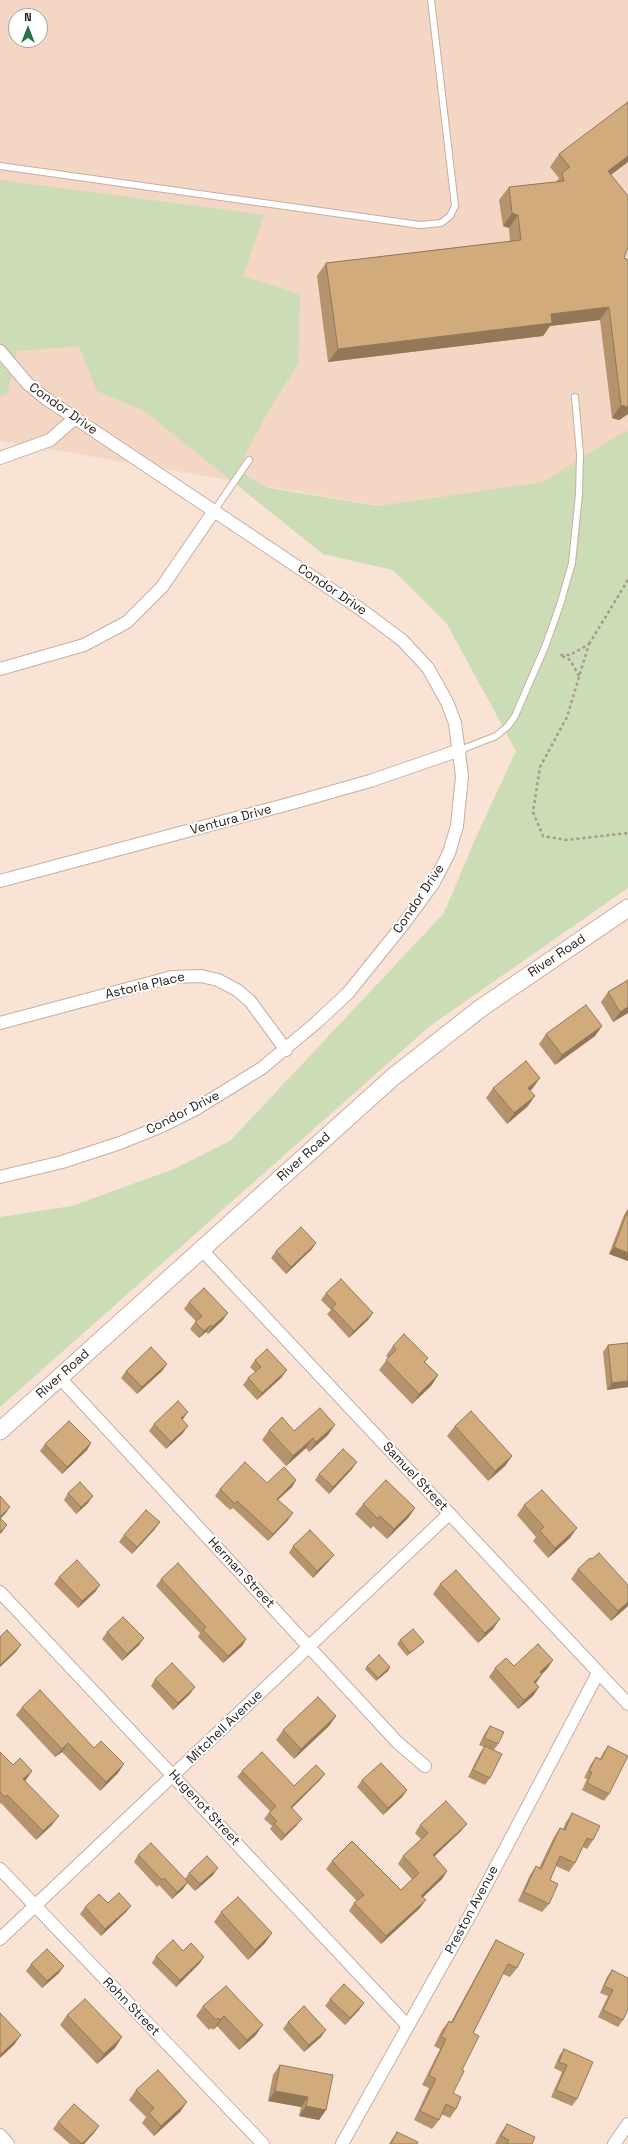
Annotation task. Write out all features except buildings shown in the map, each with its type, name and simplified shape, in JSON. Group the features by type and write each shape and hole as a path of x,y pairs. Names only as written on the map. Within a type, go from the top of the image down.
{"street":[{"name":"Condor Drive","path":"0,351 27,383 74,418 359,608 402,640 428,668 447,702 455,723 460,750 461,794 457,826 448,854 433,884 398,932 348,992 286,1050 256,1072 196,1109 162,1126 120,1143 62,1162 0,1177"},
{"path":"0,458 50,440 74,418"},
{"path":"0,669 84,646 127,622 162,588 214,511"},
{"name":"Ventura Drive","path":"0,881 370,781 460,750"},
{"name":"River Road","path":"0,1431 393,1077 481,1008 628,908"},
{"name":"Astoria Place","path":"0,1023 172,977 201,976 218,980 241,993 250,1001 286,1050"},
{"name":"Samuel Street","path":"202,1250 598,1674 628,1704"},
{"name":"Herman Street","path":"59,1377 398,1743 424,1766"},
{"name":"Mitchell Avenue","path":"0,1939 449,1514"},
{"name":"Hugenot Street","path":"0,1592 408,2025"},
{"name":"Preston Avenue","path":"342,2144 474,1908 598,1674"},
{"name":"Rohn Street","path":"0,1869 34,1907 263,2144"},
{"path":"614,2144 628,2124"},
{"path":"0,2135 8,2144"}],"lane":[{"path":"0,166 420,225 441,223 450,216 455,206 431,0"},
{"path":"460,750 496,736 508,726 515,716 545,646 560,605 572,563 578,508 580,454 575,397"},
{"path":"214,511 249,460"}],"path":[{"path":"628,580 589,644 567,717 540,767 533,812 543,836 566,840 628,833"},
{"path":"579,676 570,660 560,655 570,655 589,644"}],"shaded area":[{"path":"0,0 628,0 628,792 448,517 0,441"}],"green space":[{"path":"0,180 264,215 243,276 300,294 298,364 269,410 237,470 269,488 379,506 543,482 615,437 628,431 628,888 430,1026 0,1407 0,1217 72,1206 174,1169 230,1141 444,913 476,837 516,751 447,624 393,570 323,554 143,410 97,391 79,346 17,351 7,395 0,396"}]}
